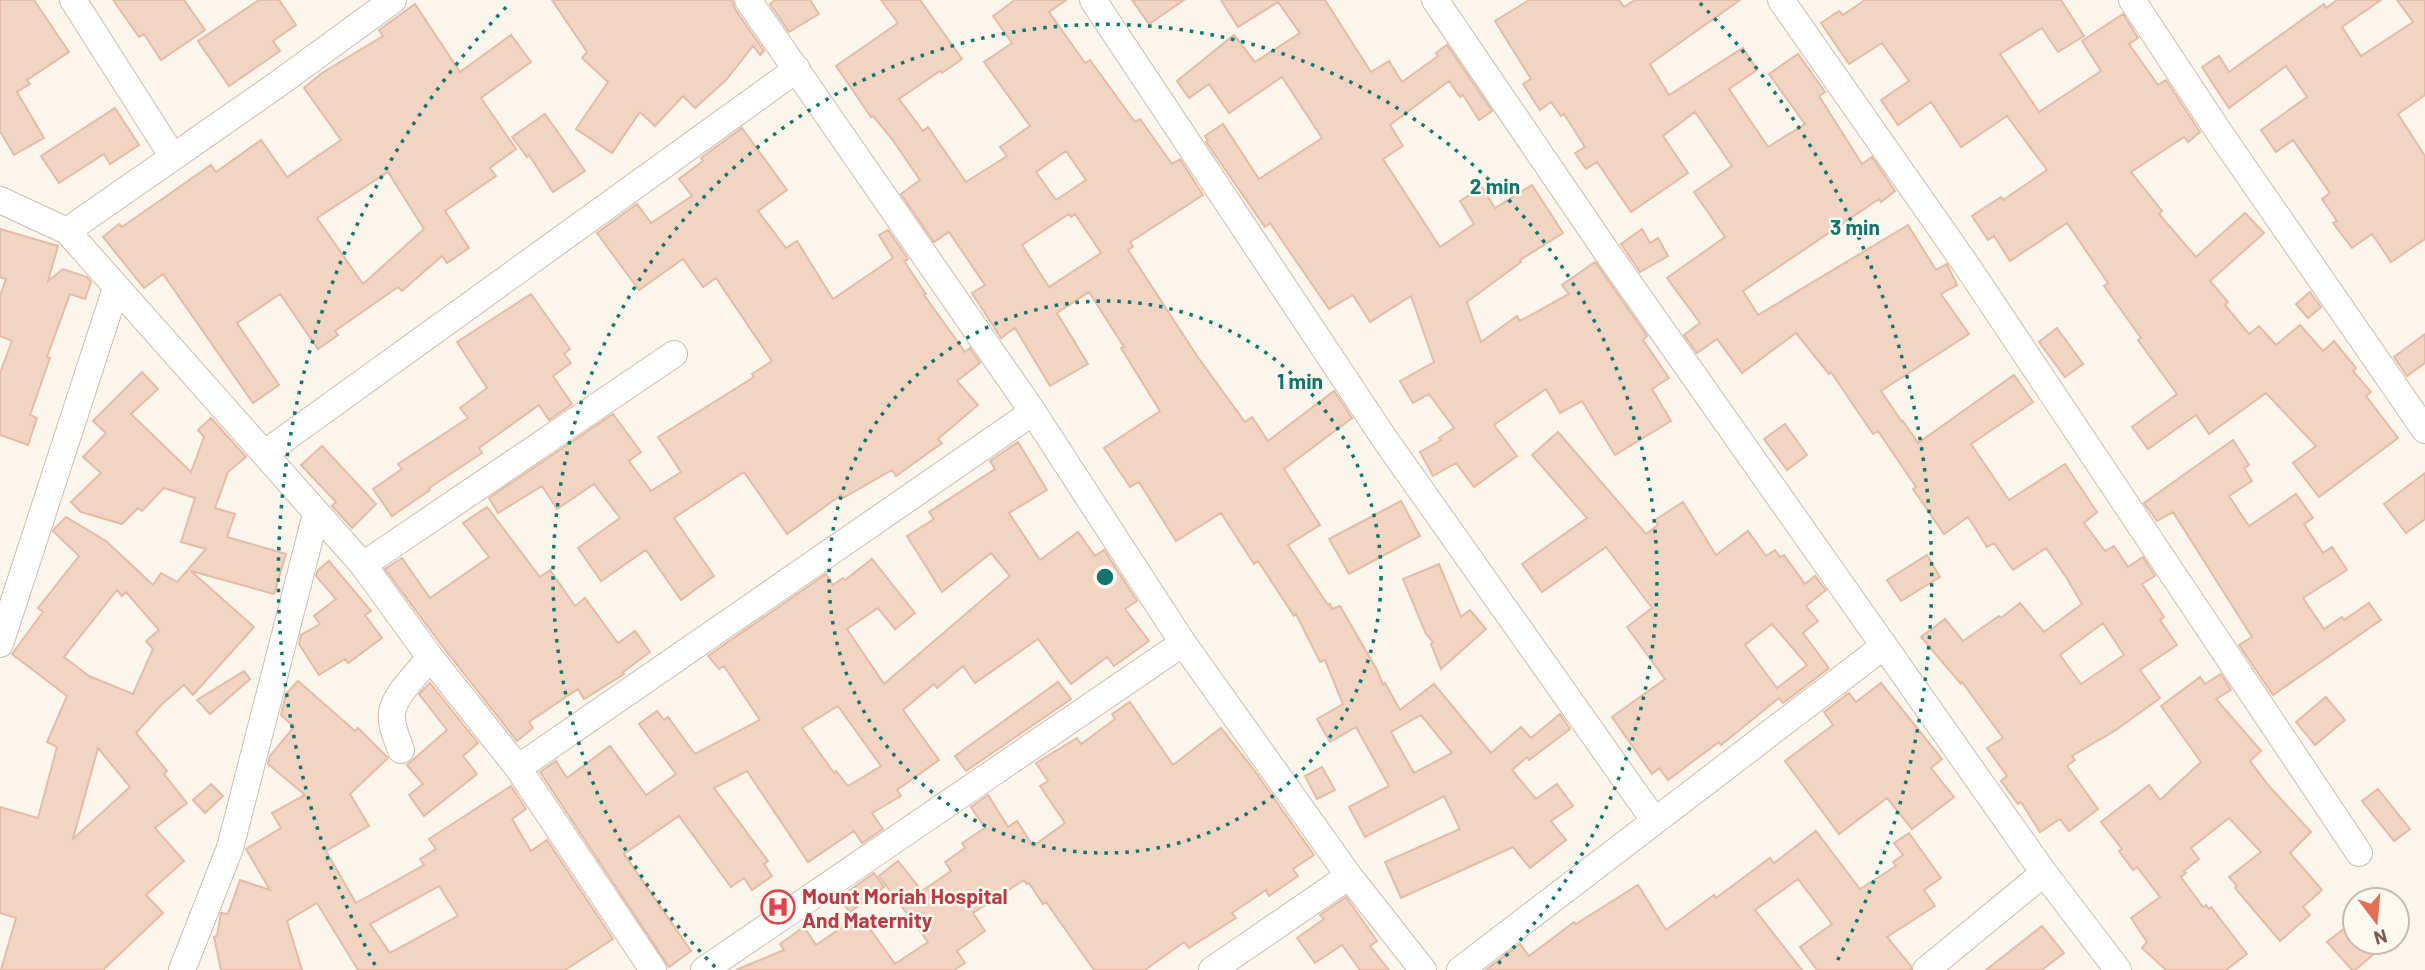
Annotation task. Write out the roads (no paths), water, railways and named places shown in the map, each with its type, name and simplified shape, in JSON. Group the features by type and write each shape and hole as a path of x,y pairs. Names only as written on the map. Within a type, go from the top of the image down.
{"street":[{"path":"73,0 173,157"},
{"path":"67,231 393,0"},
{"path":"748,0 1033,412 1183,643 1349,876 1423,970"},
{"path":"1093,0 1384,438 1654,820"},
{"path":"1435,0 1604,248 1884,646 2044,873 2118,970"},
{"path":"1781,0 1967,266 2359,853"},
{"path":"2132,0 2219,132 2425,430"},
{"path":"265,453 797,69"},
{"path":"0,200 67,231 363,565 430,657 518,768 645,968"},
{"path":"0,644 116,288"},
{"path":"363,565 674,354"},
{"path":"518,768 1033,412"},
{"path":"182,970 230,848 316,514"},
{"path":"704,970 1183,643"},
{"path":"1460,970 1884,646"},
{"path":"401,750 394,732 392,712 398,698 430,657"},
{"path":"1926,970 2044,873"},
{"path":"1212,970 1349,876"}],"place":[{"name":"Mount Moriah Hospital And Maternity","path":"778,907"}]}
